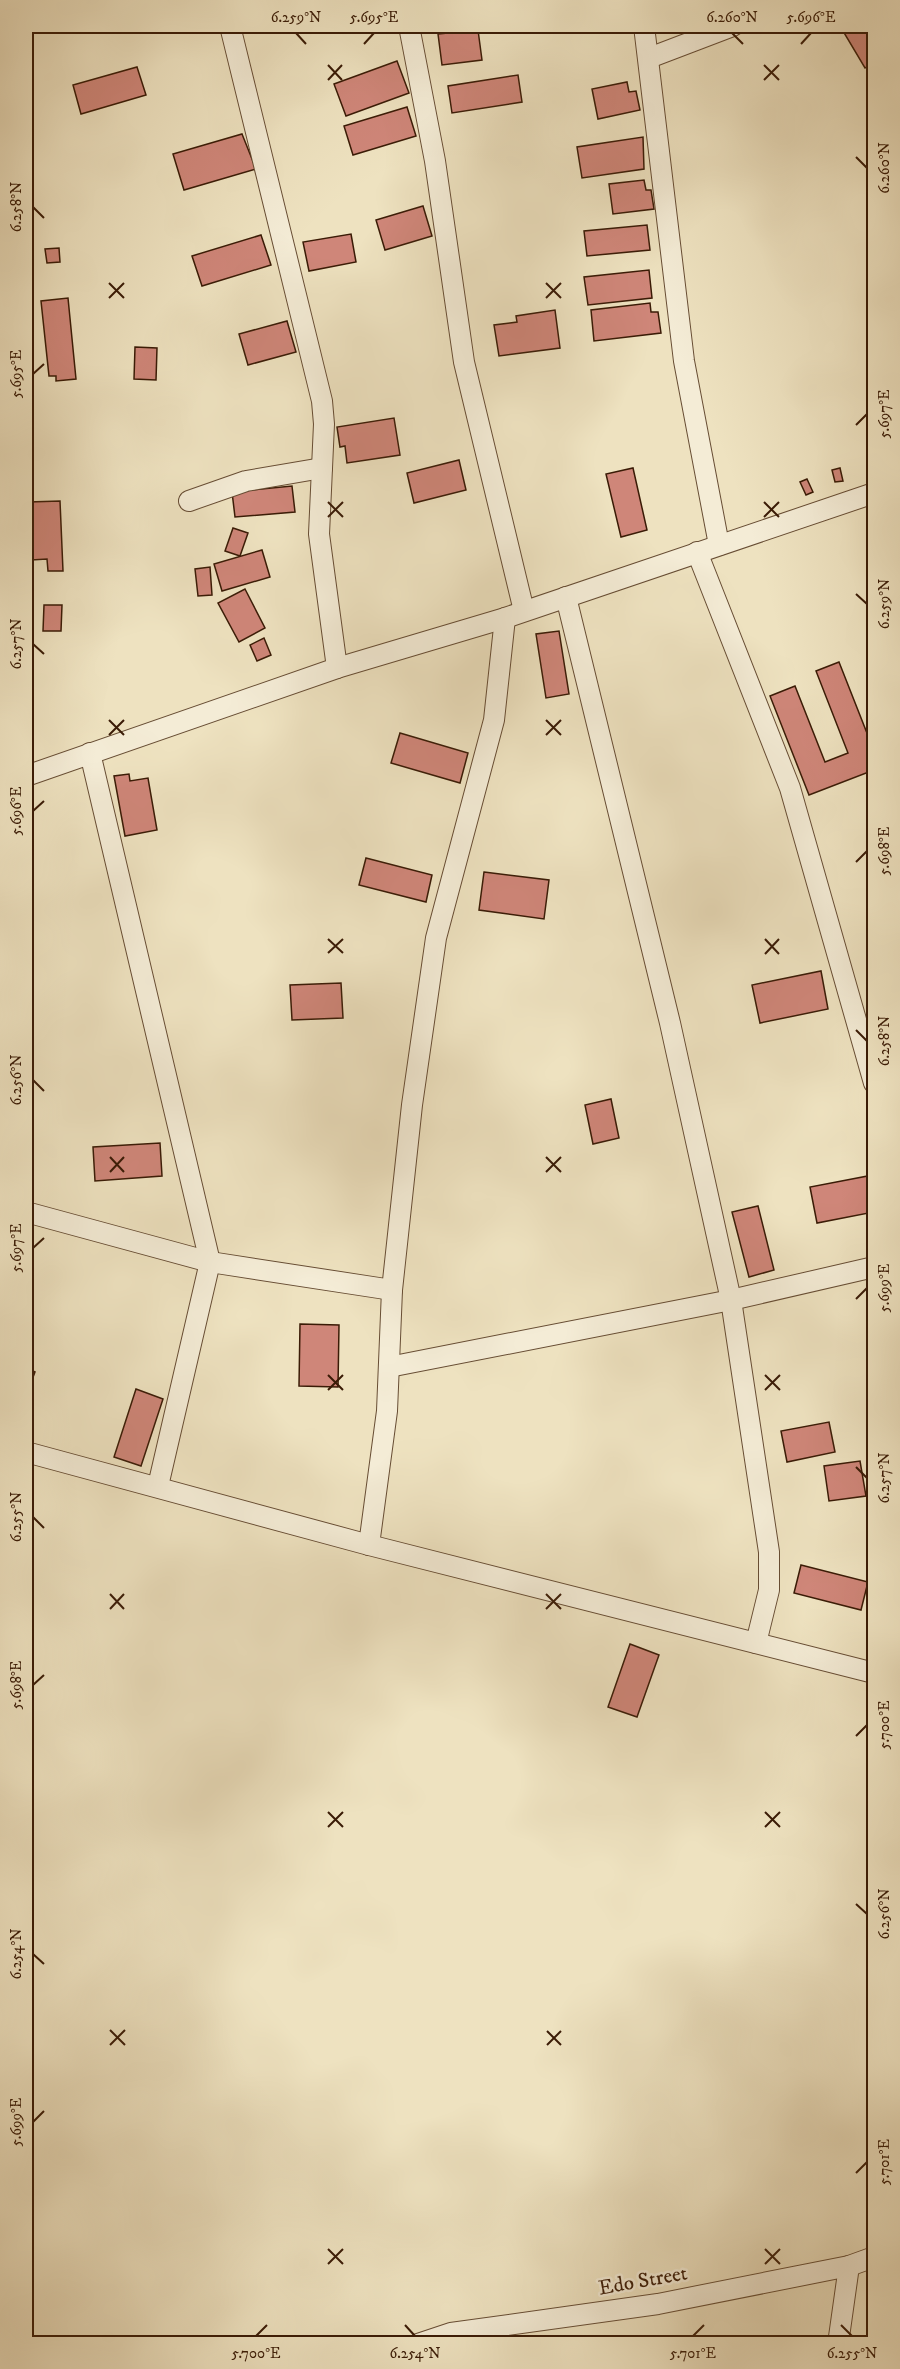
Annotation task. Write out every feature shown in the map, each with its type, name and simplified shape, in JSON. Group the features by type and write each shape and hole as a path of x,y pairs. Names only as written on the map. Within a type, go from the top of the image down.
{"street":[{"path":"230,26 322,401 324,424 319,534 337,668"},
{"path":"409,26 435,161 464,362 524,611"},
{"path":"644,26 684,361 719,545"},
{"path":"649,58 733,26"},
{"path":"189,501 246,481 322,468"},
{"path":"26,776 337,668 505,618 874,493"},
{"path":"697,552 790,788 874,1083"},
{"path":"566,597 670,1023 731,1300 769,1552 769,1590 756,1642"},
{"path":"369,1545 387,1411 392,1290 412,1105 436,938 494,720 505,618"},
{"path":"90,753 210,1262 158,1486"},
{"path":"26,1212 210,1262 392,1290"},
{"path":"389,1368 731,1300 874,1267"},
{"path":"26,1452 369,1545 874,1672"},
{"name":"Edo Street","path":"417,2343 451,2333 482,2337 658,2304 849,2266 874,2257"},
{"path":"838,2343 849,2266"}],"building":[{"path":"840,26 869,26 874,34 874,62 865,68"},
{"path":"478,30 482,60 442,65 438,34"},
{"path":"397,61 409,93 346,116 334,84"},
{"path":"137,67 146,95 81,114 73,85"},
{"path":"518,75 522,102 452,113 448,86"},
{"path":"627,82 629,92 636,91 640,110 598,119 592,89"},
{"path":"407,107 416,136 353,155 344,126"},
{"path":"242,134 256,169 184,190 173,154"},
{"path":"643,137 644,169 582,178 577,147"},
{"path":"644,180 646,190 651,190 654,209 613,214 609,184"},
{"path":"423,206 432,236 385,250 376,220"},
{"path":"647,225 650,250 587,256 584,231"},
{"path":"351,234 356,262 309,271 303,242"},
{"path":"261,235 271,265 202,286 192,256"},
{"path":"59,248 60,262 47,263 45,249"},
{"path":"649,270 652,298 588,305 584,277"},
{"path":"68,298 76,379 56,381 56,376 49,376 41,301"},
{"path":"650,303 651,312 658,312 661,333 594,341 591,310"},
{"path":"555,310 560,348 499,356 494,325 517,322 516,316"},
{"path":"287,321 296,352 248,365 239,334"},
{"path":"135,347 157,348 156,380 134,379"},
{"path":"394,418 400,455 347,463 345,446 340,447 337,427"},
{"path":"459,460 466,490 414,503 407,473"},
{"path":"633,468 647,530 621,537 606,474"},
{"path":"840,468 843,481 835,482 832,470"},
{"path":"807,479 813,492 806,495 800,482"},
{"path":"292,486 295,512 235,517 232,492"},
{"path":"60,501 63,571 48,571 47,559 31,560 29,502"},
{"path":"233,528 248,533 240,556 225,551"},
{"path":"262,550 270,577 222,591 214,564"},
{"path":"210,567 212,595 198,596 195,569"},
{"path":"245,589 265,628 239,642 218,603"},
{"path":"44,605 62,605 61,631 43,631"},
{"path":"559,631 569,694 546,698 536,634"},
{"path":"264,638 271,655 257,661 250,645"},
{"path":"839,662 874,751 874,770 809,795 770,696 795,686 825,762 848,753 816,671"},
{"path":"400,733 468,753 460,783 391,763"},
{"path":"129,774 130,781 148,778 157,830 125,836 114,776"},
{"path":"366,858 432,875 426,902 359,885"},
{"path":"484,872 549,880 544,919 479,910"},
{"path":"26,959 31,986 26,987"},
{"path":"821,971 828,1009 760,1023 752,985"},
{"path":"341,983 343,1018 292,1020 290,985"},
{"path":"611,1099 619,1138 593,1144 585,1105"},
{"path":"160,1143 162,1176 95,1181 93,1147"},
{"path":"873,1175 874,1212 817,1223 810,1187"},
{"path":"758,1206 774,1270 749,1277 732,1212"},
{"path":"300,1324 339,1325 338,1387 299,1386"},
{"path":"26,1368 35,1372 26,1396"},
{"path":"136,1389 163,1399 141,1466 114,1457"},
{"path":"829,1422 835,1452 787,1462 781,1431"},
{"path":"860,1461 866,1496 829,1501 824,1466"},
{"path":"801,1565 868,1582 861,1610 794,1593"},
{"path":"630,1644 659,1655 637,1717 608,1707"}]}
